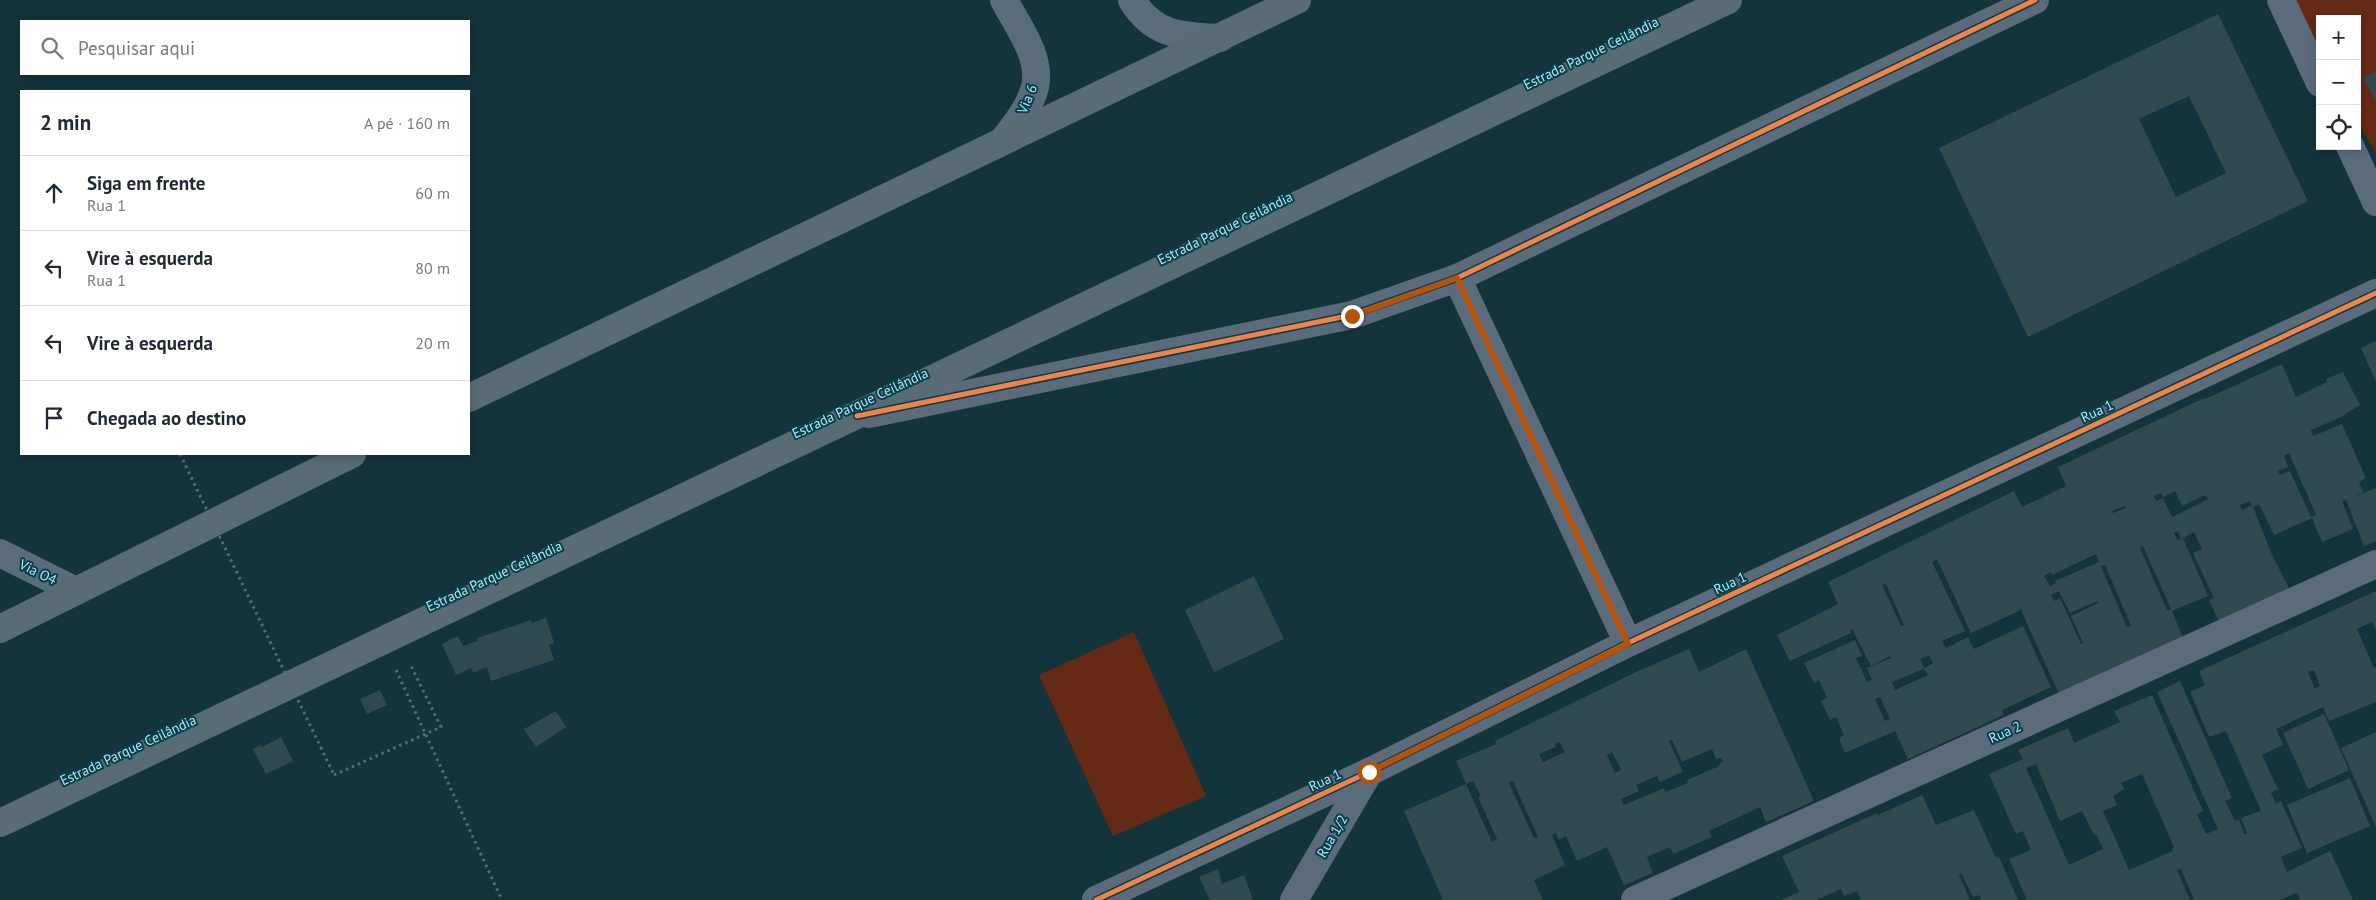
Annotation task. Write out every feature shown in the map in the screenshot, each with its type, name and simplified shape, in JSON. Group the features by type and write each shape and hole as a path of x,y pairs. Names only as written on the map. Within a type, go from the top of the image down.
{"highway":[{"path":"470,398 1297,0"},
{"name":"Estrada Parque Ceilândia","path":"0,823 1728,0"},
{"path":"0,629 350,455"}],"main road":[{"name":"Via 6","path":"1003,141 1022,114 1035,86 1031,49 1004,0"},
{"path":"1132,0 1145,18 1159,29 1188,36 1220,38"},
{"name":"Via O4","path":"0,553 76,591"}],"street":[{"path":"857,416 1352,316 1457,278 2035,0"},
{"path":"2281,0 2316,74"},
{"path":"2352,150 2376,202"},
{"path":"1457,278 1628,644"},
{"name":"Rua 1","path":"1096,900 1369,772 1628,644 2376,293"},
{"name":"Rua 2","path":"1635,900 2376,564"},
{"name":"Rua 1/2","path":"1294,900 1369,772"}],"path":[{"path":"180,455 334,775 441,727 410,664"},
{"path":"396,670 502,900"}],"shaded area":[{"path":"2288,0 2376,0 2376,153 2361,128 2361,15 2316,15 2316,48"},
{"path":"1134,632 1206,796 1113,836 1039,675"}],"building":[{"path":"2218,14 2308,201 2028,337 1939,148","holes":["2189,96 2226,173 2176,197 2139,119"]},
{"path":"2376,71 2376,101 2363,78"},
{"path":"2376,341 2376,382 2361,348"},
{"path":"2282,364 2296,397 2327,382 2326,379 2343,372 2360,405 2339,418 2311,430 2313,436 2342,424 2366,478 2359,482 2363,492 2353,497 2376,488 2376,541 2364,546 2346,500 2342,501 2353,529 2322,542 2312,518 2274,535 2259,504 2253,507 2272,555 2290,590 2218,620 2209,600 2214,598 2193,553 2202,549 2194,532 2183,538 2208,596 2172,611 2183,638 2139,656 2141,659 2127,665 2126,662 2059,694 2021,610 1971,633 1937,559 1932,562 1965,631 1942,641 1946,648 1968,637 1974,649 2023,626 2051,687 2002,710 2004,715 1908,759 1895,731 1845,753 1839,738 1844,735 1836,717 1830,720 1821,701 1827,698 1819,680 1814,683 1804,663 1855,640 1862,656 1856,658 1867,682 1872,680 1867,668 1891,658 1890,656 1871,666 1852,629 1850,630 1851,633 1790,661 1777,635 1838,604 1828,582 2014,491 2022,507 2066,486 2058,467","holes":["2289,453 2316,515 2311,517 2290,471 2280,475 2278,471 2288,467 2284,456","2175,491 2182,506 2205,495 2208,499 2172,517 2163,498 2156,501 2154,496 2161,493 2163,497","2250,501 2252,505 2242,510 2240,505","2125,506 2126,508 2113,513 2112,511","2178,531 2181,539 2177,540 2174,533","2143,546 2171,609 2167,610 2140,548","2096,554 2099,562 2055,581 2056,583 2050,586 2044,576 2051,572 2052,575","2105,565 2131,626 2127,627 2105,576 2101,566","1886,584 1904,625 1901,626 1882,585","2059,591 2070,613 2098,601 2098,603 2071,616 2083,643 2081,644 2060,598 2054,601 2051,595","1929,655 1933,663 1924,668 1920,659","1924,669 1928,675 1895,690 1892,682","1880,697 1890,719 1885,721 1875,699"]},
{"path":"1254,576 1284,639 1214,672 1185,610"},
{"path":"2376,591 2376,631 2372,622 2357,629 2374,668 2376,667 2376,702 2329,721 2323,707 2276,729 2283,745 2262,755 2278,789 2271,793 2276,804 2281,801 2302,848 2281,857 2287,872 2330,851 2353,900 2300,900 2297,893 2279,900 2194,900 2181,869 2177,870 2190,900 2027,900 2009,859 2031,850 2023,831 2016,834 1989,774 2023,759 2018,750 2068,728 2074,743 2120,722 2114,711 2152,695 2203,811 2197,814 2206,834 2218,829 2157,692 2180,681 2232,798 2225,801 2235,821 2239,820 2244,834 2247,833 2241,818 2261,811 2226,731 2209,737 2190,692 2205,685 2199,671","holes":["2314,670 2320,686 2315,689 2308,672","2036,764 2060,821 2082,811 2103,849 2069,865 2026,768","2142,774 2174,847 2173,851 2129,870 2103,811 2117,805 2113,796 2124,789 2121,783"]},
{"path":"546,618 554,643 549,645 554,660 491,681 487,667 473,673 471,668 456,675 442,644 458,636 463,646 478,641 477,638 531,620 532,623"},
{"path":"1689,649 1699,672 1746,649 1814,801 1766,822 1760,807 1709,831 1712,837 1673,854 1670,847 1647,857 1653,873 1624,885 1607,847 1577,861 1566,836 1559,840 1556,833 1552,835 1565,865 1534,880 1543,900 1443,900 1404,811 1466,784 1456,761 1496,744 1495,741 1638,671","holes":["1672,740 1682,762 1712,749 1716,759 1721,758 1723,762 1719,766 1687,780 1688,783 1665,792 1664,788 1624,805 1621,799 1639,791 1636,785 1657,776 1660,782 1683,772 1669,741","1560,742 1565,752 1543,762 1539,754 1556,747 1555,744","1612,752 1621,770 1615,773 1607,755","1473,781 1481,796 1478,797 1497,839 1492,842 1466,784","1513,781 1538,837 1534,838 1509,783"]},
{"path":"380,690 387,705 367,714 360,699"},
{"path":"556,711 566,727 536,747 524,729"},
{"path":"2324,714 2349,770 2308,789 2283,733"},
{"path":"2376,732 2376,827 2341,748"},
{"path":"281,737 293,761 266,774 253,749 261,745 262,747"},
{"path":"2350,778 2370,826 2307,853 2287,805"},
{"path":"1922,795 1936,825 1974,810 1996,858 1999,857 2018,900 1981,900 1979,895 1973,897 1961,873 1959,875 1970,900 1861,900 1857,891 1844,896 1841,889 1817,900 1781,900 1799,892 1782,856"},
{"path":"1218,869 1222,884 1244,875 1253,900 1210,900 1199,877"}],"cycle path":[{"path":"857,416 1352,315 1457,278 2035,0"},
{"path":"1096,900 1369,772 1628,643 2376,293"}],"route":[{"path":"1352,316 1457,278 1628,644 1369,772"}]}
